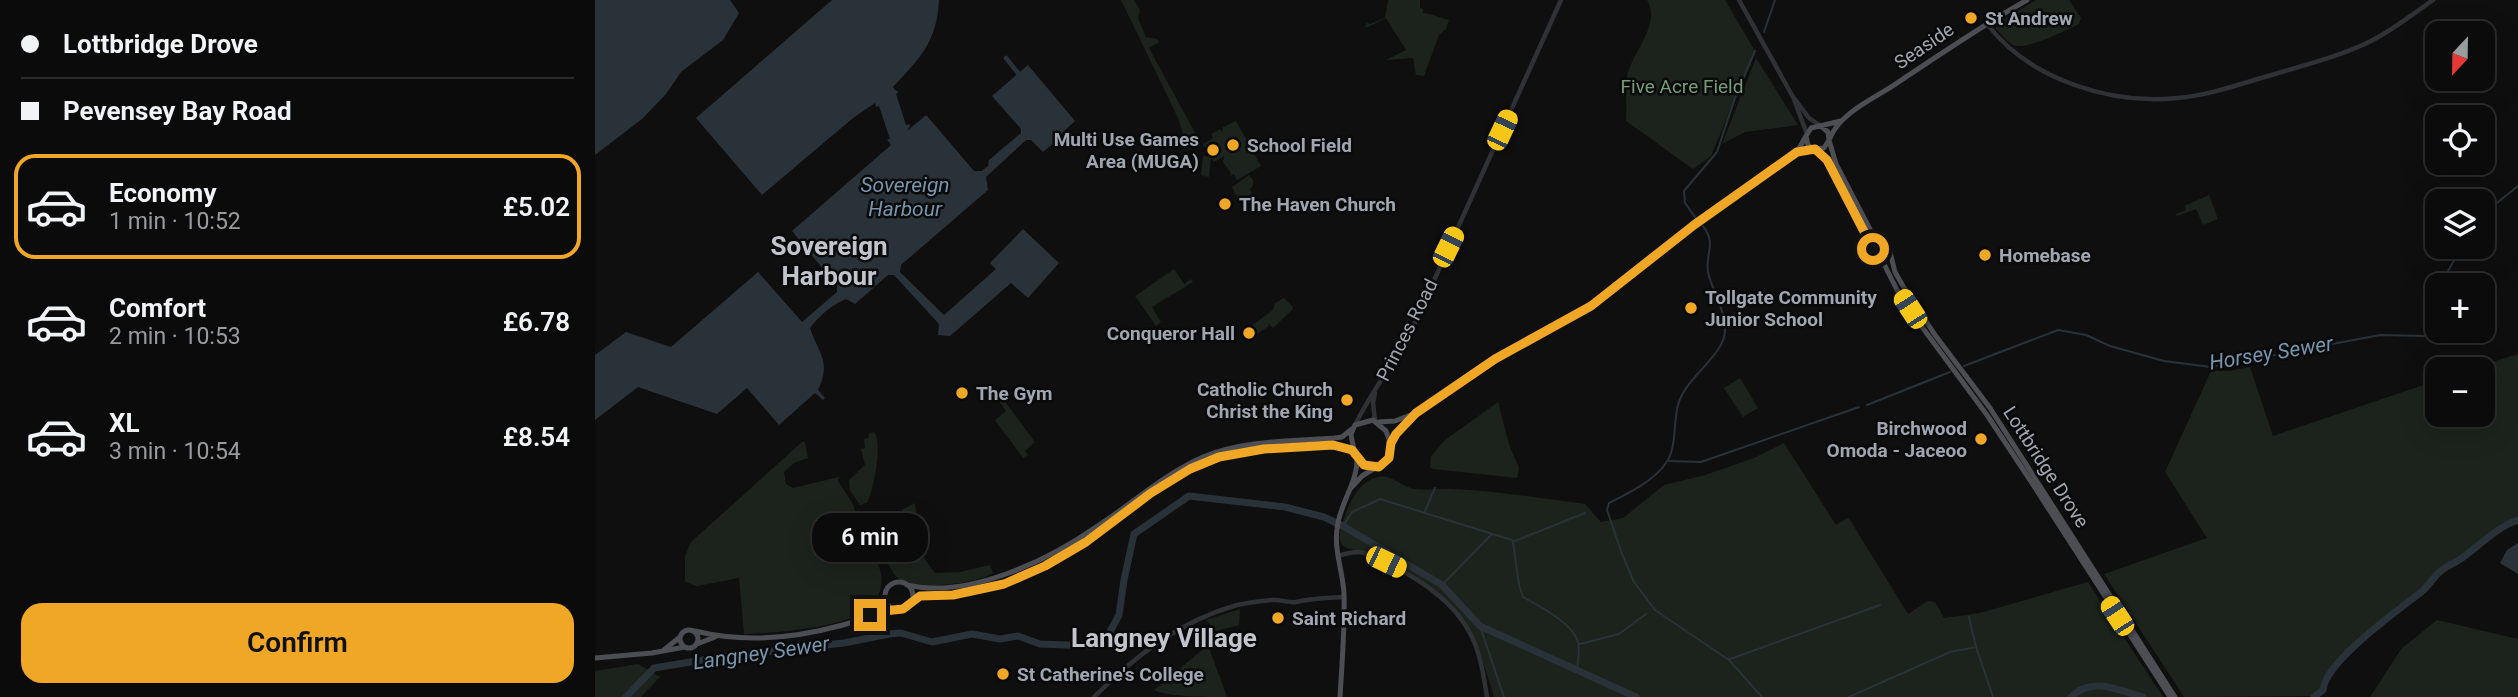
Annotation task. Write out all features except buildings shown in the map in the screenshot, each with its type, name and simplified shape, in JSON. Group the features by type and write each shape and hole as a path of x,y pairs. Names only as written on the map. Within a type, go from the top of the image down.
{"main road":[{"name":"Seaside","path":"1821,126 1841,121 2027,0"},
{"name":"Seaside","path":"1830,139 1841,121"},
{"path":"1797,152 1806,135 1811,128 1821,126 1828,132 1836,164 1873,236 1889,248 1890,255 1886,260 1880,261 1874,256 1827,160 1808,145 1806,135"},
{"path":"870,615 892,584 899,582 907,585 946,587 969,584 1042,558 1078,539 1139,495 1184,468 1218,452 1264,444 1335,439 1368,421 1395,421 1416,413 1495,359 1588,308 1705,216 1797,152 1824,148 1830,139"},
{"path":"1873,251 1877,245 1884,244"},
{"name":"Lottbridge Drove","path":"1890,255 1903,286 1935,335 1990,408 2175,697"},
{"name":"Lottbridge Drove","path":"1880,261 1922,327 2030,480 2170,697"},
{"path":"1391,443 1416,413"},
{"path":"1347,493 1358,480 1389,458 1391,443 1386,431 1377,422"},
{"path":"1354,427 1351,438 1357,455 1364,465 1375,468"},
{"path":"664,650 686,630 715,637 749,640 785,637 835,627 870,615 907,607 912,601 926,595 953,595 1004,584 1045,566 1086,542 1151,493 1190,469 1219,457 1264,449 1333,445 1347,448 1357,455"},
{"path":"1341,697 1344,597 1336,529 1357,467 1357,455"},
{"path":"907,585 912,593 912,601"},
{"path":"885,596 888,604 896,609"},
{"path":"695,631 698,636 697,644"},
{"path":"680,637 685,647"},
{"path":"595,658 692,647 715,637"}],"street":[{"name":"Princes Road","path":"1354,427 1364,405 1375,392 1412,329 1561,0"},
{"path":"1739,0 1793,97 1806,135"},
{"path":"1987,24 1997,37 2030,62 2068,82 2134,98 2158,99 2205,94 2332,58 2383,34 2433,0"},
{"path":"1793,97 1809,118 1821,126"},
{"name":"Princes Road","path":"1375,392 1373,404 1377,422"},
{"path":"1338,556 1359,552 1371,555 1434,591 1447,602 1465,624 1475,643 1483,668 1487,697"},
{"path":"1094,697 1150,647 1178,629 1204,617 1238,605 1262,601 1294,603 1304,599 1344,597"}],"green space":[{"path":"1121,0 1134,0 1140,10 1138,18 1146,37 1159,42 1149,48 1199,140 1187,146 1178,118"},
{"path":"1388,0 1420,0 1423,13 1449,20 1446,29 1439,35 1424,76 1416,75 1413,58 1386,60 1406,50 1386,18 1366,28 1365,26 1385,18"},
{"name":"Five Acre Field","path":"1647,0 1725,0 1755,51 1711,156 1693,169 1626,121 1627,77 1651,19"},
{"path":"2036,0 2069,0 2081,18 2079,24 2036,43 2013,45 1996,29 1996,24"},
{"path":"1756,58 1798,125 1745,132 1722,144"},
{"name":"School Field","path":"1236,121 1261,166 1237,180 1234,174 1230,176 1231,173 1223,162 1224,156 1214,162 1211,158 1209,177 1201,175 1203,156 1211,157 1203,144 1213,138 1211,134 1220,129 1222,132 1223,127"},
{"path":"1249,175 1253,180 1250,189 1252,194 1239,202 1232,187"},
{"path":"2209,195 2218,219 2203,225 2196,209 2177,216 2176,214 2186,210 2184,206"},
{"path":"1174,269 1184,284 1191,279 1193,282 1152,307 1161,322 1156,326 1135,296"},
{"path":"1284,298 1293,307 1292,310 1273,328 1268,323 1269,326 1257,334 1251,326"},
{"path":"2518,354 2518,520 2501,528 2436,575 2423,591 2364,638 2336,666 2318,696 2184,697 2104,574 2207,538 2165,472 2211,371 2250,367 2273,436 2425,384 2425,427 2495,427 2495,361"},
{"path":"1740,378 1758,408 1743,417 1724,388"},
{"path":"991,383 1035,442 1025,451 1028,455 1023,458 995,420 1006,411 987,385"},
{"path":"1498,402 1509,444 1519,468 1517,478 1430,467 1431,456 1445,440"},
{"path":"874,432 878,446 875,477 867,503 860,505 850,490 849,480 865,465 861,449 865,448 864,439"},
{"path":"805,442 808,458 794,463 784,472 786,484 793,488 839,477 838,481 853,504 859,523 872,533 880,555 873,557 881,575 880,590 870,608 842,621 790,631 744,634 739,578 697,586 685,582 685,556 691,542"},
{"path":"1784,443 1836,525 1848,518 1850,520 1908,614 1928,601 1935,602 1944,618 1980,613 2088,582 2163,697 1494,697 1477,648 1455,611 1423,582 1403,569 1378,556 1345,547 1340,539 1342,523 1353,498 1361,487 1378,477 1388,477 1416,489 1486,491 1585,504 1601,522 1623,518 1664,485 1705,475 1754,458"},
{"path":"915,503 916,513 929,528 908,543 883,543 880,538 903,529 902,510"},
{"path":"885,547 916,547 935,573 960,572 990,565 993,573 974,580 948,584 910,583 901,580 891,570"},
{"path":"1240,609 1239,625 1216,631 1206,620"},
{"path":"2437,620 2518,639 2518,697 2370,697 2401,649"},
{"path":"1208,645 1227,697 1178,695 1154,690"},
{"path":"638,664 660,677 641,697 595,697 595,671"}],"water":[{"path":"595,0 730,0 739,13 723,40 681,72 666,94 642,119 595,155"},
{"name":"Sovereign Harbour","path":"832,0 939,0 938,15 931,38 919,58 893,87 899,92 896,94 906,125 910,126 907,131 927,116 974,171 982,171 988,166 989,160 1021,133 1021,129 992,96 1028,65 1075,121 1043,152 1031,140 1026,140 986,177 988,190 901,265 900,272 944,315 996,269 990,263 1023,229 1059,263 1028,298 1011,283 950,336 938,335 939,324 894,275 888,275 855,304 846,299 835,304 810,328 824,364 818,390 825,398 823,400 815,393 779,425 747,388 717,414 638,387 595,420 595,355 626,332 671,347 758,272 802,322 837,292 837,286 792,231 891,145 879,106 876,107 875,103 853,118 762,195 696,118"},
{"path":"2518,543 2518,574 2500,563 2507,550"}],"waterway":[{"path":"1764,32 1775,0"},
{"path":"1695,217 1685,203 1684,191 1717,152 1735,98 1755,51"},
{"path":"1006,58 1018,73"},
{"name":"Horsey Sewer","path":"2495,204 2518,186"},
{"path":"1703,226 1709,238 1708,272 1723,314 1724,339 1682,395 1678,405 1672,450 1666,463 1647,481 1609,503 1607,510 1634,582 1655,610 1729,660 1762,697"},
{"name":"Horsey Sewer","path":"2447,273 2455,259"},
{"name":"Horsey Sewer","path":"1964,366 2058,330 2086,335 2110,346 2164,361 2211,367 2380,335 2425,336"},
{"name":"Horsey Sewer","path":"1867,405 1950,372"},
{"name":"Horsey Sewer","path":"1669,461 1701,462 1859,407"},
{"path":"1425,511 1435,488"},
{"name":"Langney Sewer","path":"626,697 654,668 727,656 844,643 889,634 901,633 932,642 972,634 1000,639 1018,636 1040,644 1093,646 1104,643 1119,615 1134,534 1189,496 1285,507 1324,517 1442,585 1480,626 1636,697"},
{"path":"1343,526 1352,512 1380,499 1515,541 1585,513"},
{"path":"2314,697 2323,690 2327,679 2349,652 2423,591 2439,572 2501,528 2518,520"},
{"path":"1442,585 1492,534"},
{"path":"1513,542 1523,597 1570,628 1578,642 1577,670"},
{"path":"1730,659 1880,605"},
{"path":"1580,644 1619,634 1646,614"},
{"path":"1969,617 1993,697"},
{"path":"1480,626 1504,697"},
{"path":"1849,697 1950,652 1976,647"},
{"name":"Langney Sewer","path":"2071,697 2088,687 2096,686 2115,688 2143,697"}],"place":[{"name":"St Andrew","path":"1971,18"},
{"name":"School Field","path":"1233,145"},
{"name":"Multi Use Games Area (MUGA)","path":"1213,150"},
{"name":"The Haven Church","path":"1225,204"},
{"name":"Homebase","path":"1985,255"},
{"name":"Tollgate Community Junior School","path":"1691,308"},
{"name":"Conqueror Hall","path":"1249,333"},
{"name":"The Gym","path":"962,393"},
{"name":"Catholic Church Christ the King","path":"1347,400"},
{"name":"Birchwood Omoda - Jaceoo","path":"1981,439"},
{"name":"Saint Richard","path":"1278,618"},
{"name":"St Catherine's College","path":"1003,674"}],"district":[{"name":"Sovereign Harbour","path":"829,261"},
{"name":"Langney Village","path":"1164,638"}],"route":[{"path":"870,615 903,609 920,596 953,595 1004,584 1063,558 1151,493 1190,469 1219,457 1264,449 1333,445 1352,450 1364,465 1379,467 1389,458 1391,443 1396,434 1416,413 1495,359 1591,306 1694,225 1797,152 1815,149 1827,160 1873,249"}]}
